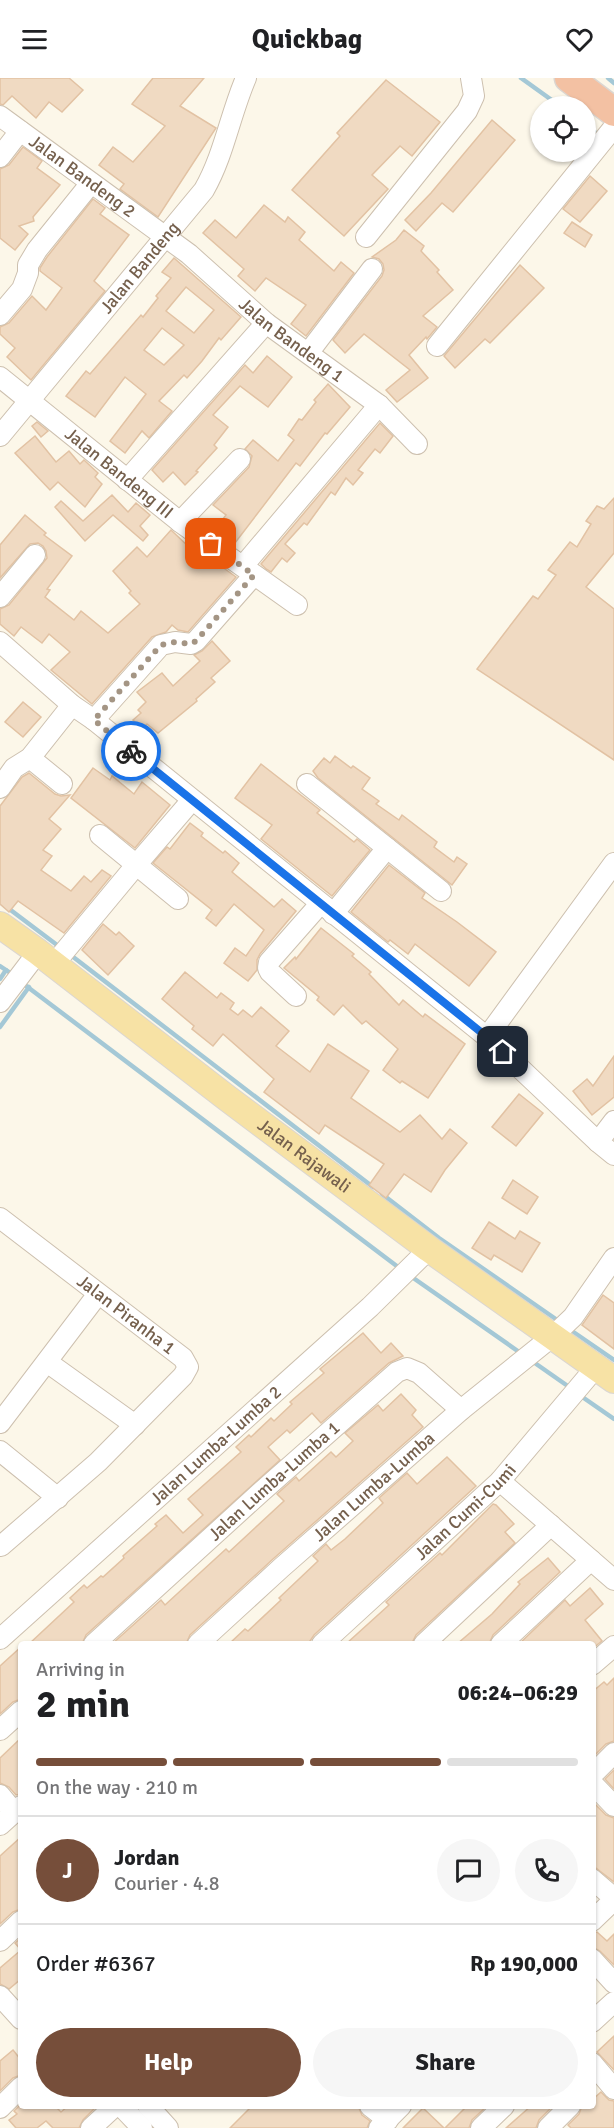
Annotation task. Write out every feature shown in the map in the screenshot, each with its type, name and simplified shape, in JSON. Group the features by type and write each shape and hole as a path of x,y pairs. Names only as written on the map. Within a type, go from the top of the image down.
{"highway":[{"path":"569,78 614,112"}],"main road":[{"name":"Jalan Rajawali","path":"0,925 429,1249 605,1373"}],"street":[{"name":"Jalan Bandeng","path":"0,436 204,190 225,142 234,108 246,78"},
{"path":"366,237 467,111 474,96 471,78"},
{"name":"Jalan Bandeng 2","path":"0,116 165,237"},
{"path":"437,346 614,127"},
{"path":"0,158 20,131"},
{"path":"0,315 22,289 28,265 37,250 91,183"},
{"name":"Jalan Bandeng 1","path":"165,237 189,254 266,323 379,405 417,444"},
{"path":"309,352 372,269"},
{"path":"127,480 266,323"},
{"name":"Jalan Bandeng III","path":"0,377 180,522 297,605"},
{"path":"94,720 161,645 175,642 191,644 196,641 248,571 379,405"},
{"path":"180,522 240,459"},
{"path":"0,597 35,555"},
{"path":"0,642 72,705 94,720 487,1037 614,1155"},
{"path":"0,788 15,768 30,758 72,705"},
{"path":"30,758 62,784"},
{"path":"307,784 441,891"},
{"path":"0,1002 46,958 136,864 192,800"},
{"path":"100,835 178,899"},
{"path":"296,996 270,972 269,962 387,848"},
{"path":"487,1037 614,863"},
{"path":"598,1142 614,1121"},
{"name":"Jalan Piranha 1","path":"0,1218 183,1358 188,1367 183,1376 135,1425 58,1498 1,1546"},
{"name":"Jalan Lumba-Lumba 2","path":"0,1639 370,1307 429,1249"},
{"name":"Jalan Lumba-Lumba","path":"201,1641 461,1410 553,1336 573,1317 614,1258"},
{"path":"0,1423 98,1294"},
{"path":"47,1362 135,1425"},
{"name":"Jalan Lumba-Lumba 1","path":"97,1641 261,1492 398,1372 407,1368 419,1373 461,1410"},
{"name":"Jalan Cumi-Cumi","path":"325,1641 500,1481 605,1373"},
{"path":"0,1451 58,1498"},
{"path":"500,1481 614,1580"},
{"path":"427,1641 550,1525"},
{"path":"504,1641 591,1560"},
{"path":"596,1662 614,1646"},
{"path":"0,1730 18,1714"},
{"path":"596,1771 614,1753"},
{"path":"596,1787 614,1806"},
{"path":"0,1795 12,1814"},
{"path":"596,1883 614,1899 596,1917"},
{"path":"0,1941 18,1924"},
{"path":"596,1963 614,1983"},
{"path":"0,1996 18,2016"},
{"path":"596,2018 614,2002"},
{"path":"1,2104 18,2090"},
{"path":"91,2128 112,2109"},
{"path":"375,2109 389,2118"},
{"path":"548,2128 567,2109"},
{"path":"134,2118 163,2126"}],"building":[{"path":"0,78 69,78 83,90 62,112 49,102 36,118 12,96 3,105 0,104"},
{"path":"153,78 204,78 180,106 216,128 158,217 120,189 124,184 99,165 113,147 133,162 165,126 132,104"},
{"path":"386,80 440,122 412,156 400,146 372,175 388,189 344,236 292,190 340,136 337,133"},
{"path":"492,120 515,140 453,212 442,203 416,231 405,220 431,193"},
{"path":"23,147 42,161 37,168 60,185 33,217 34,221 19,226 28,234 15,250 0,238 0,169 9,165"},
{"path":"590,176 607,191 580,222 563,209"},
{"path":"93,199 105,208 100,214 129,235 94,281 105,291 31,380 7,357 15,348 0,334 0,327 9,323 32,296 46,310 62,288 40,271 40,268"},
{"path":"264,205 285,222 288,217 305,232 299,240 334,271 341,262 354,273 306,336 291,324 306,305 266,278 255,291 238,276 244,269 203,233 215,220 236,238"},
{"path":"572,222 592,235 585,247 564,233"},
{"path":"404,230 424,246 421,251 439,270 437,272 453,290 423,316 437,327 409,355 428,378 397,402 386,390 410,370 364,334 345,353 333,340 382,276 383,264 379,259 372,257 396,240"},
{"path":"174,258 241,317 221,340 219,338 187,378 184,375 159,401 172,411 149,438 142,431 125,453 110,441 146,394 125,377 95,417 66,396 86,371 90,374 158,298 156,296 171,278 162,272","holes":["186,287 214,310 194,333 166,311","162,328 184,345 164,365 144,350"]},
{"path":"520,265 544,288 490,343 485,339 455,368 444,356"},
{"path":"267,356 292,377 268,407 240,386 213,415 228,427 214,445 217,448 196,471 198,472 185,485 173,472 163,482 152,470 245,365 253,373"},
{"path":"328,384 350,407 327,434 325,433 300,466 296,463 235,543 216,528 226,515 213,505 249,467 252,456 245,449 253,440 278,461 294,440 288,435"},
{"path":"37,422 48,431 41,437 32,426"},
{"path":"380,423 393,436 380,453 375,449 358,470 363,473 353,485 346,478 335,495 331,492 307,525 304,523 285,544 295,553 287,562 282,558 271,572 266,569 261,564"},
{"path":"35,436 56,462 69,451 80,464 84,460 98,473 95,477 102,484 85,507 58,482 50,490 15,453"},
{"path":"112,495 128,512 136,503 150,515 140,526 148,535 143,541 113,515 85,541 55,507 61,501 83,521"},
{"path":"614,498 614,553 586,587 614,609 614,760 477,669 533,596 538,599 556,575 548,570 570,542 577,547 591,524 586,521 597,506 604,509"},
{"path":"25,515 46,533 44,535 72,556 47,589 50,590 45,597 74,620 81,611 108,633 140,604 113,571 137,547 147,557 171,530 189,547 192,545 236,577 188,632 178,630 172,625 166,632 152,637 92,704 51,670 70,652 49,634 42,643 21,627 14,636 0,624 0,609 9,605 47,558 43,546 38,543 30,544 0,578 0,545"},
{"path":"212,641 230,661 211,678 215,682 196,699 197,701 158,733 147,724 142,729 133,720 141,713 138,710 146,702 137,692 162,673 173,686 200,661 194,655"},
{"path":"23,702 41,717 23,737 5,722"},
{"path":"335,756 370,778 362,789 379,801 376,804 399,820 402,815 437,842 434,847 454,862 457,857 467,864 452,885 318,778 313,771 324,758 330,763"},
{"path":"261,764 320,810 317,813 354,842 357,839 370,850 332,896 261,839 272,825 235,798"},
{"path":"93,768 110,780 112,776 134,794 142,782 170,805 135,848 71,798"},
{"path":"29,773 55,794 70,795 49,819 61,829 43,850 52,856 41,870 71,891 84,876 91,882 102,870 111,876 64,933 18,901 9,912 0,904 0,806 22,777"},
{"path":"190,823 203,833 201,836 239,863 232,872 274,907 282,899 296,911 260,954 257,960 257,970 248,981 224,963 235,948 246,956 264,930 234,904 216,926 206,918 212,910 153,863 167,847 170,849"},
{"path":"389,865 425,893 422,898 496,952 469,986 415,944 408,954 390,940 388,942 351,912"},
{"path":"103,924 116,935 119,932 134,946 108,975 82,950"},
{"path":"321,928 354,954 352,956 371,972 369,974 399,1005 403,1000 423,1017 425,1014 465,1044 428,1098 402,1081 400,1083 383,1070 398,1049 366,1021 362,1024 343,1005 334,1015 317,1000 319,997 284,968 295,957 296,959"},
{"path":"185,972 217,998 221,993 234,1003 230,1009 238,1015 243,1010 252,1017 261,1007 289,1031 276,1046 310,1072 328,1044 369,1071 351,1098 400,1132 420,1115 442,1139 450,1129 467,1143 431,1192 404,1174 386,1198 369,1185 384,1164 325,1125 319,1134 264,1092 274,1079 223,1034 213,1046 192,1029 194,1026 162,999"},
{"path":"614,1056 614,1097 592,1115 573,1091 587,1079 593,1086"},
{"path":"519,1094 543,1113 516,1146 492,1127"},
{"path":"513,1180 538,1197 527,1214 502,1198"},
{"path":"489,1222 515,1239 520,1231 540,1243 522,1272 494,1255 491,1260 472,1248"},
{"path":"603,1295 614,1303 614,1349 582,1325"},
{"path":"363,1333 381,1353 391,1343 403,1356 389,1363 321,1423 312,1413 290,1433 287,1430 268,1447 280,1460 86,1635 83,1641 32,1641 74,1602 70,1598 84,1585 87,1588 101,1576 103,1577 166,1515 183,1533 203,1515 188,1499 241,1452 236,1447 249,1435 251,1437 271,1418 274,1421 292,1404 290,1402 324,1373 320,1369"},
{"path":"401,1394 416,1410 412,1415 423,1427 273,1559 190,1635 187,1641 115,1641 161,1600 165,1605 226,1549 229,1552 284,1501 277,1494 296,1477 299,1481 331,1452 336,1457 353,1441 345,1433 378,1405 383,1411"},
{"path":"447,1457 476,1486 310,1641 232,1641 245,1629 248,1631 281,1600 279,1598 318,1561 313,1556 326,1544 331,1550 345,1539 383,1503 379,1498 407,1473 417,1484"},
{"path":"493,1504 514,1524 505,1532 515,1543 416,1635 413,1641 349,1641 389,1605 386,1602 440,1553 442,1555"},
{"path":"548,1558 560,1572 493,1635 490,1641 460,1641 492,1614 520,1584 518,1582"},
{"path":"590,1588 603,1604 585,1620 602,1641 596,1646 596,1641 522,1641 565,1600 570,1606"},
{"path":"18,1650 18,1700 0,1714 0,1666"},
{"path":"614,1678 614,1741 606,1744 596,1754 596,1689 604,1682 607,1685"},
{"path":"18,1741 18,1795 0,1783 0,1758"},
{"path":"614,1770 614,1789 605,1779"},
{"path":"596,1805 606,1815 614,1818 614,1882 596,1868"},
{"path":"18,1840 18,1910 0,1924 0,1856"},
{"path":"596,1932 607,1941 614,1934 614,1965 596,1949"},
{"path":"18,1953 18,1982 9,1989 0,1984 0,1968"},
{"path":"614,2036 614,2070 597,2052"},
{"path":"13,2050 18,2056 18,2076 0,2091 0,2061"},
{"path":"601,2092 609,2100 614,2101 614,2128 571,2128 568,2125 581,2109 596,2109 596,2096"},
{"path":"18,2107 18,2109 58,2109 61,2112 64,2109 94,2109 83,2120 79,2128 53,2128 46,2121 37,2128 16,2128 9,2120 17,2114 14,2111"},
{"path":"249,2109 359,2109 362,2115 370,2121 367,2128 230,2128"},
{"path":"424,2109 444,2128 403,2128"},
{"path":"464,2109 484,2109 472,2120 469,2128 445,2128"},
{"path":"528,2109 550,2109 539,2120 536,2128 506,2128"}],"waterway":[{"path":"521,78 546,96"},
{"path":"608,78 614,83"},
{"path":"596,133 600,136"},
{"path":"0,902 61,948"},
{"path":"68,953 373,1187"},
{"path":"0,966 15,976"},
{"path":"0,979 6,970"},
{"path":"21,982 402,1270"},
{"path":"0,1027 29,987"},
{"path":"382,1194 439,1238 560,1322"},
{"path":"409,1275 522,1354"},
{"path":"569,1329 614,1360"},
{"path":"532,1361 572,1389"},
{"path":"578,1394 614,1419"}],"way so far":[{"path":"131,751 94,720 161,645 175,642 191,644 196,641 254,575 211,544"}],"route":[{"path":"131,751 503,1052"}]}
